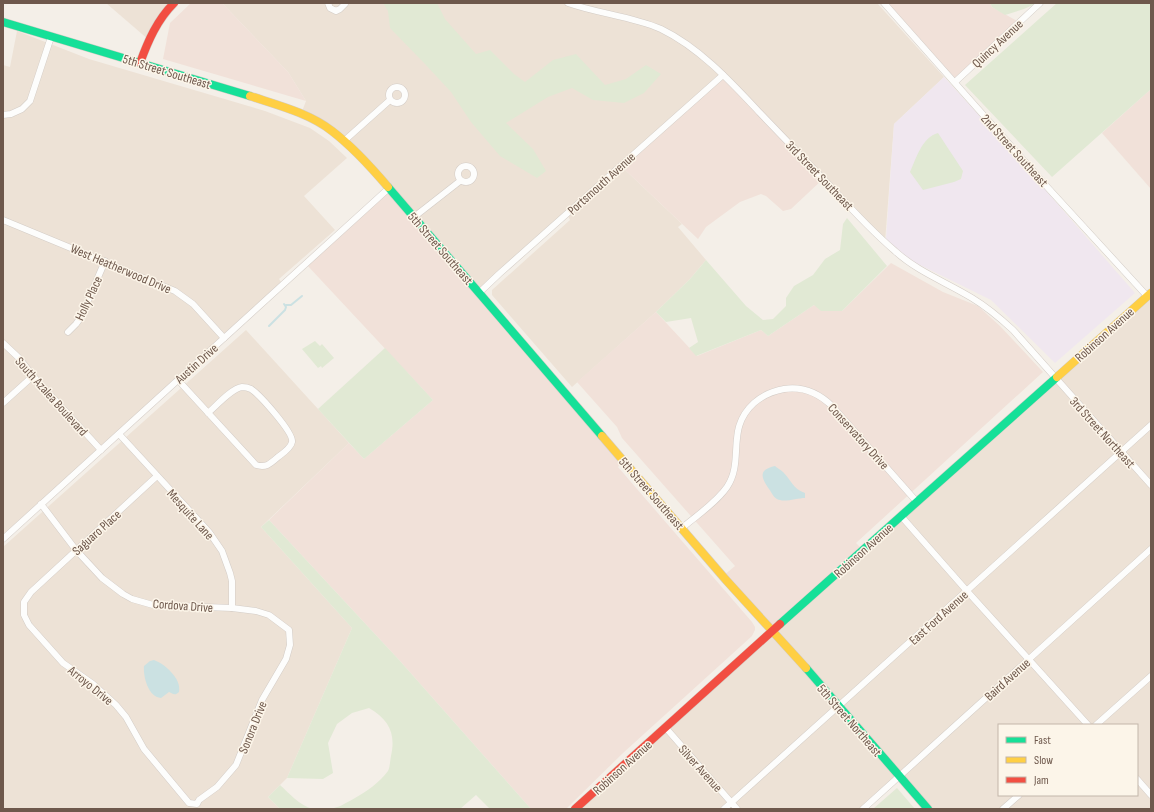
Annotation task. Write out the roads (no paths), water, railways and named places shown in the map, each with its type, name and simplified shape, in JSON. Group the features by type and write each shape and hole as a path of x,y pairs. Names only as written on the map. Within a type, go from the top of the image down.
{"main road":[{"path":"140,63 152,32 166,10 174,3"},
{"name":"5th Street Southeast","path":"3,22 298,112 320,123 344,141 368,164 480,292 772,631"},
{"name":"Robinson Avenue","path":"575,809 1149,295"},
{"name":"5th Street Northeast","path":"772,631 928,809"}],"street":[{"path":"328,3 330,8 336,11 345,3"},
{"name":"3rd Street Southeast","path":"568,3 587,9 636,20 662,30 677,38 723,75 894,251 919,269 973,298 991,310 1013,330 1055,378"},
{"name":"2nd Street Southeast","path":"884,3 1149,295"},
{"name":"Quincy Avenue","path":"955,82 1040,3"},
{"path":"3,115 11,114 22,109 30,101 51,37"},
{"name":"Portsmouth Avenue","path":"480,292 723,75"},
{"path":"344,141 390,100"},
{"path":"414,217 460,181"},
{"name":"Austin Drive","path":"3,538 389,188"},
{"name":"West Heatherwood Drive","path":"3,220 160,284 180,294 193,304 224,338"},
{"name":"Holly Place","path":"68,332 81,317 104,261"},
{"name":"South Azalea Boulevard","path":"3,343 101,450"},
{"path":"3,404 33,376"},
{"name":"3rd Street Northeast","path":"1055,378 1151,485"},
{"path":"178,380 208,413 256,465 262,467 269,465 290,447 292,442 292,435 281,420 250,388 242,387 234,391 208,413"},
{"name":"Conservatory Drive","path":"682,528 719,496 727,487 734,467 738,426 743,416 750,407 766,394 790,388 815,392 825,399 917,502"},
{"name":"East Ford Avenue","path":"724,809 1151,425"},
{"name":"Mesquite Lane","path":"119,434 208,532 222,552 232,581 232,608"},
{"name":"Saguaro Place","path":"36,587 158,476"},
{"name":"Cordova Drive","path":"41,504 76,550 102,578 116,590 132,599 153,605 232,608 262,612 289,630"},
{"path":"901,516 1087,724"},
{"name":"Baird Avenue","path":"863,809 1151,549"},
{"name":"Arroyo Drive","path":"36,587 27,596 24,602 24,615 28,625 63,663 93,684 116,705 131,726 144,749 189,803"},
{"name":"Sonora Drive","path":"189,803 197,804 199,800 217,787 236,765 262,700 286,659 290,645 289,630"},
{"path":"1097,724 1151,676"},
{"name":"Silver Avenue","path":"665,727 737,809"},
{"path":"1138,780 1151,795"},
{"path":"1003,809 1017,796"}],"waterway":[{"path":"286,305 291,305 302,296"},
{"path":"269,326 285,310 286,307 284,304"}]}
